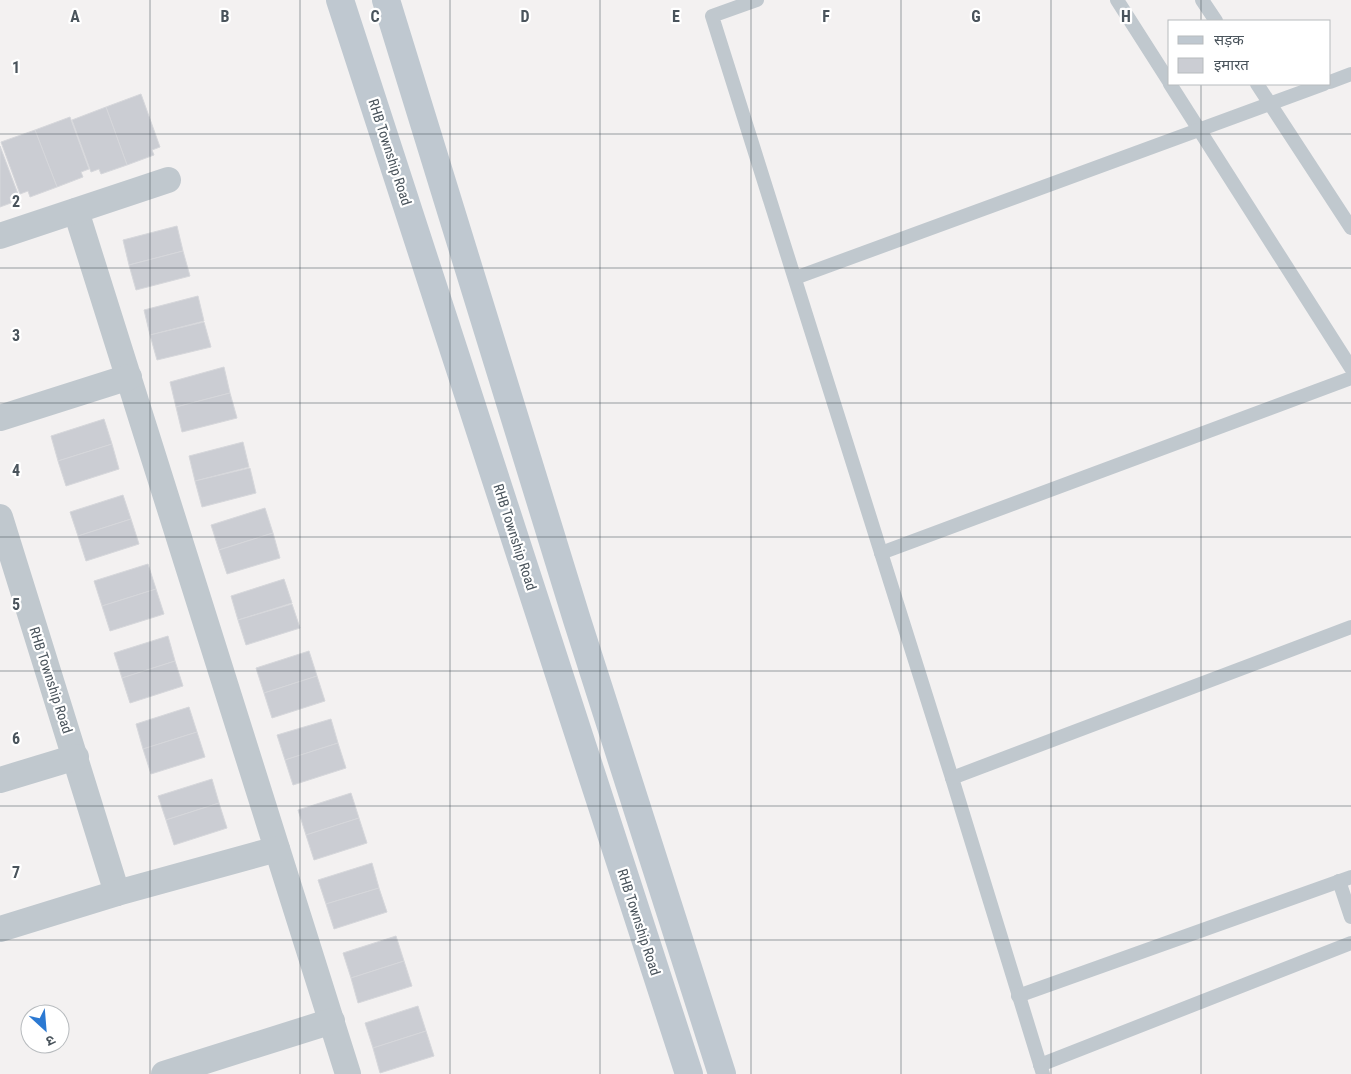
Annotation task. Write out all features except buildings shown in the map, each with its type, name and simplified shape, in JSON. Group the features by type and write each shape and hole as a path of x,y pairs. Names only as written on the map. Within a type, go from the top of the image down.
{"street":[{"name":"RHB Township Road","path":"340,0 689,1074"},
{"path":"386,0 574,610 722,1074"},
{"path":"0,236 168,180"},
{"path":"76,211 348,1074"},
{"path":"0,418 129,377"},
{"name":"RHB Township Road","path":"0,517 117,893"},
{"path":"0,780 76,757"},
{"path":"0,928 117,893 277,849"},
{"path":"164,1074 332,1021"}],"lane":[{"path":"757,0 712,16 952,778 1041,1069 1351,944"},
{"path":"1117,0 1168,80"},
{"path":"1202,0 1215,20"},
{"path":"1331,82 1351,74"},
{"path":"1171,85 1351,368"},
{"path":"1257,85 1351,228"},
{"path":"795,278 1321,85"},
{"path":"881,553 1351,378"},
{"path":"952,778 1351,628"},
{"path":"1018,996 1345,879 1351,917"}]}
